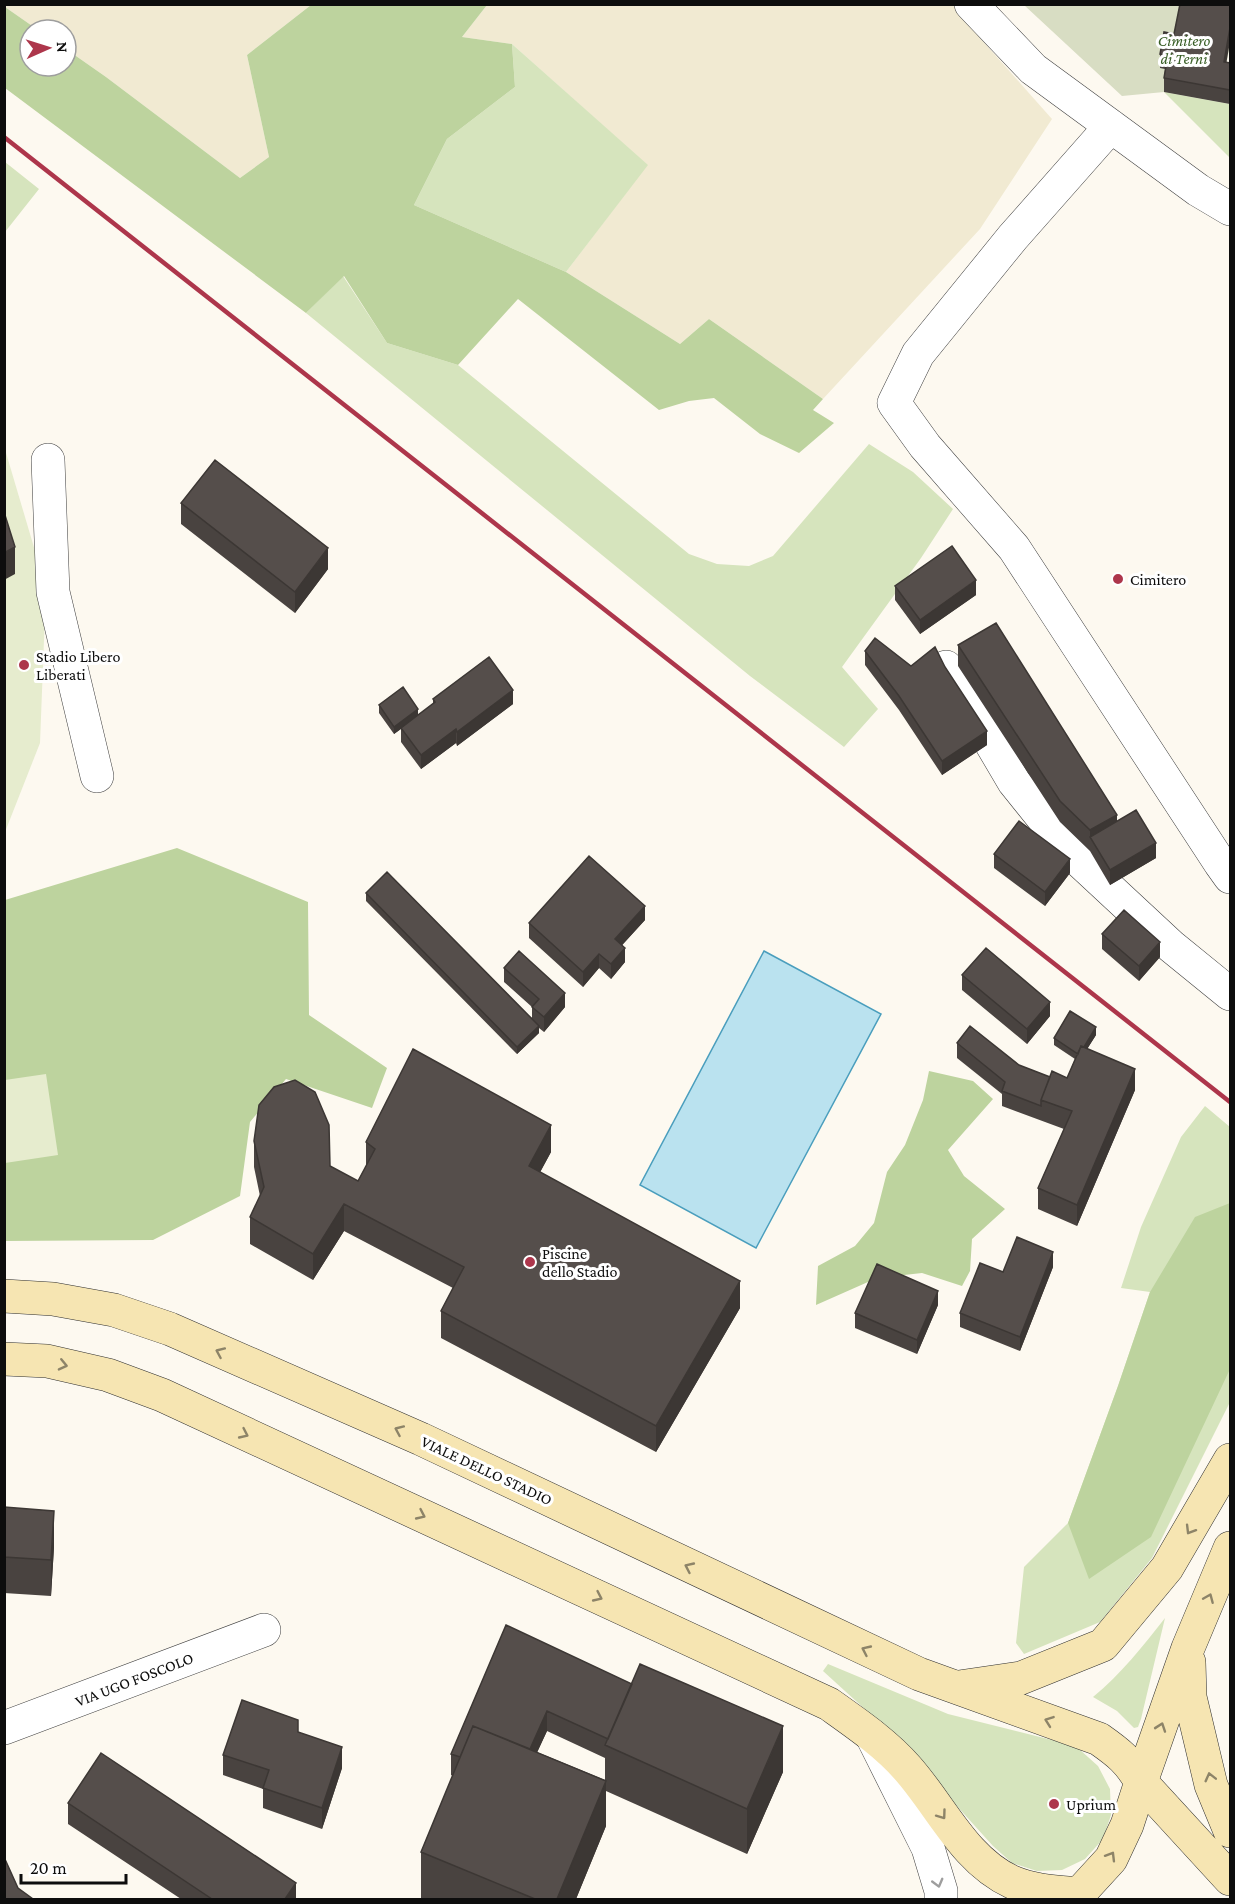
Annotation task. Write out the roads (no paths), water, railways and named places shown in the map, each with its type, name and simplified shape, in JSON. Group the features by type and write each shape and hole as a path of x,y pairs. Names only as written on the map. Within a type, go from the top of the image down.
{"main road":[{"name":"VIALE DELLO STADIO","path":"4,1296 52,1299 114,1310 170,1329 421,1439 919,1674 1099,1739 1120,1753 1132,1765 1141,1782 1230,1879"},
{"path":"4,1359 47,1361 108,1375 162,1395 829,1704 871,1734 908,1768 953,1830 989,1868 1013,1882 1085,1898 1111,1859 1127,1825 1188,1648 1230,1548"},
{"path":"955,1688 1021,1678 1102,1645 1167,1569 1225,1470"},
{"path":"1188,1648 1191,1697 1211,1785 1230,1831"}],"street":[{"path":"971,4 1033,69 1198,190 1230,209"},
{"path":"1111,126 1013,237 918,354 894,404 925,446 1014,548 1230,877"},
{"path":"48,460 53,592 97,776"},
{"path":"946,667 1014,782 1071,853 1171,946 1230,994"},
{"name":"VIA UGO FOSCOLO","path":"4,1728 264,1630"},
{"path":"871,1734 928,1848 941,1891 941,1899"}],"water":[{"path":"764,951 881,1014 756,1248 640,1185"}],"railway":[{"path":"4,137 1230,1102"}],"place":[{"name":"Cimitero","path":"1118,579"},
{"name":"Stadio Libero Liberati","path":"24,665"},
{"name":"Piscine dello Stadio","path":"530,1262"},
{"name":"Uprium","path":"1054,1804"}],"park label":[{"name":"Cimitero di Terni","path":"1184,49"}]}
